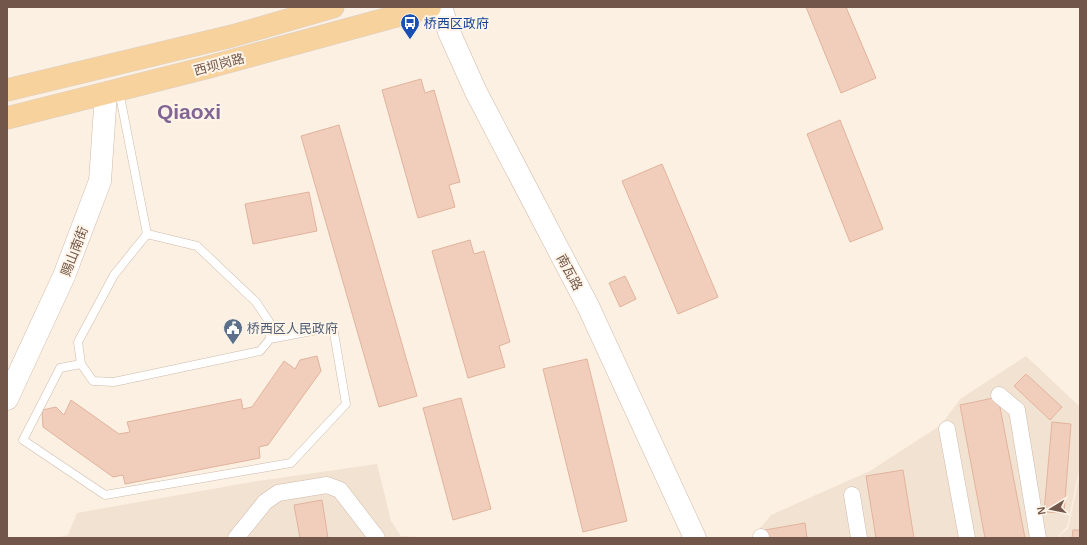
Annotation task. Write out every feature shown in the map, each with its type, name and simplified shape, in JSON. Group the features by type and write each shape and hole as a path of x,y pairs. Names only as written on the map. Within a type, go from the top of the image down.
{"main road":[{"name":"西坝岗路","path":"7,90 232,36 333,7"},
{"name":"西坝岗路","path":"7,118 216,65 430,7"}],"street":[{"name":"南瓦路","path":"441,7 476,92 588,306 693,538"},
{"name":"赐山南街","path":"7,399 64,276 100,180 112,91"},
{"path":"999,395 1017,410 1038,538"},
{"path":"947,429 967,538"},
{"path":"236,538 265,502 278,493 328,486 340,490 377,538"},
{"path":"852,495 859,538"}],"lane":[{"path":"112,91 146,234"},
{"path":"146,234 197,246 256,302 270,323 270,339"},
{"path":"81,364 60,368 23,440 104,495 291,463 346,404 333,328 270,339 260,350 114,382 93,381 81,364 78,342 114,275 146,234"}],"shaded area":[{"path":"1026,356 1080,407 1080,466 1067,527 1059,535 1059,538 752,538 771,515 870,471 941,425 960,399"},
{"path":"377,464 391,521 401,536 439,538 54,538 68,535 77,513 258,481"},
{"path":"1080,473 1080,538 1060,538 1060,535 1068,529"}],"building":[{"path":"806,7 846,7 876,78 841,93"},
{"path":"421,79 425,93 434,90 460,182 449,185 455,207 418,218 382,90"},
{"path":"840,120 883,229 850,242 807,134"},
{"path":"339,125 417,396 379,407 301,136"},
{"path":"662,164 718,297 678,314 622,181"},
{"path":"309,192 317,231 253,244 245,204"},
{"path":"470,240 474,254 484,251 510,342 499,346 505,367 468,378 432,251"},
{"path":"625,276 636,299 620,307 609,283"},
{"path":"317,356 321,371 268,445 259,447 260,458 125,484 123,475 113,477 43,427 42,410 56,407 64,415 71,400 119,434 130,432 127,422 241,399 243,409 252,407 284,361 295,369 300,360"},
{"path":"587,359 627,521 583,532 543,369"},
{"path":"1026,374 1062,407 1050,420 1014,386"},
{"path":"998,397 1025,538 985,538 960,405"},
{"path":"461,398 491,509 453,520 423,408"},
{"path":"1052,422 1071,424 1064,513 1044,512"},
{"path":"903,470 914,538 876,538 866,476"},
{"path":"322,500 328,538 300,538 294,505"},
{"path":"805,523 807,538 766,538 765,530"},
{"path":"1073,530 1080,530 1080,538 1072,538"}],"place":[{"name":"桥西区政府","path":"410,40"},
{"name":"桥西区人民政府","path":"233,345"}],"district":[{"name":"Qiaoxi","path":"189,112"}]}
